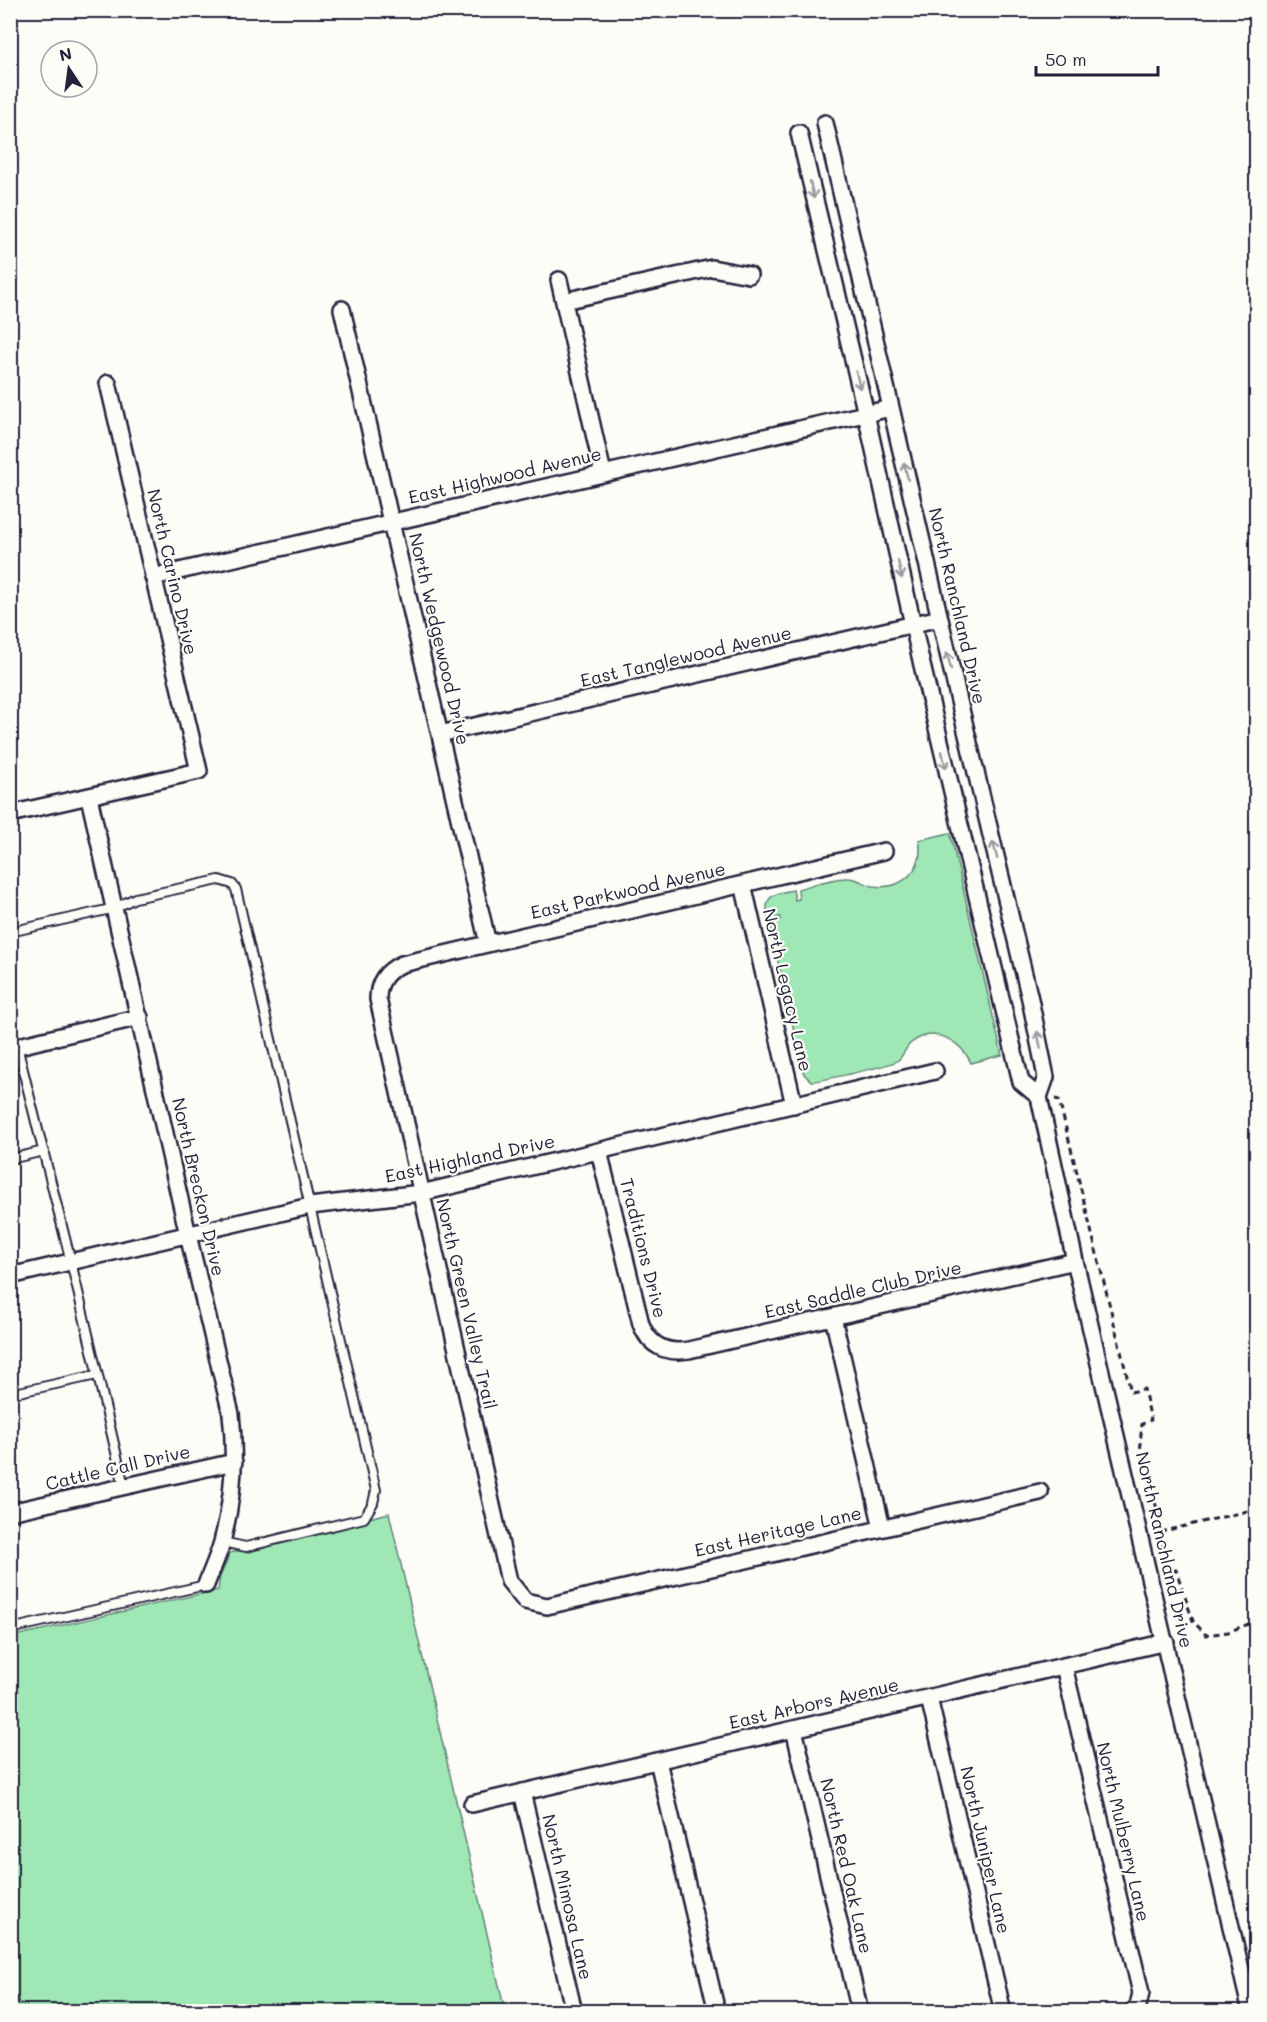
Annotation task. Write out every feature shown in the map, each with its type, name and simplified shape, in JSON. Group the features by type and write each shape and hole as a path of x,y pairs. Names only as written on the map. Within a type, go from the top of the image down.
{"street":[{"name":"North Ranchland Drive","path":"825,123 1033,1010 1046,1077 1039,1097 1075,1261 1251,2012"},
{"name":"North Ranchland Drive","path":"799,133 1021,1082 1039,1097"},
{"path":"564,301 712,268 749,275"},
{"path":"559,280 603,473"},
{"name":"North Wedgewood Drive","path":"342,309 488,944"},
{"name":"North Carino Drive","path":"89,797 199,771 108,383"},
{"name":"East Highwood Avenue","path":"153,577 891,408"},
{"name":"East Tanglewood Avenue","path":"440,734 940,618"},
{"path":"10,814 89,797"},
{"name":"North Breckon Drive","path":"89,797 231,1414 234,1443 232,1488 222,1542 206,1586"},
{"name":"East Parkwood Avenue","path":"385,976 402,963 884,851"},
{"name":"North Legacy Lane","path":"743,884 794,1105"},
{"name":"North Green Valley Trail","path":"385,976 378,986 378,999 421,1193 509,1581 525,1601"},
{"path":"14,1047 140,1017"},
{"name":"East Highland Drive","path":"10,1276 310,1206 421,1193 935,1071"},
{"name":"Traditions Drive","path":"599,1151 644,1334 660,1348"},
{"name":"East Saddle Club Drive","path":"660,1348 669,1352 689,1350 1075,1261"},
{"path":"833,1317 882,1528"},
{"name":"Cattle Call Drive","path":"10,1512 234,1462"},
{"name":"East Heritage Lane","path":"525,1601 547,1606 1040,1492"},
{"name":"East Arbors Avenue","path":"472,1804 1166,1642"},
{"name":"North Mulberry Lane","path":"1064,1666 1141,1993 1135,2009"},
{"name":"North Juniper Lane","path":"928,1698 1003,2012"},
{"name":"North Red Oak Lane","path":"794,1729 860,2012"},
{"path":"658,1761 717,2012"},
{"name":"North Mimosa Lane","path":"522,1792 574,2012"}],"lane":[{"path":"10,932 115,908 135,898 219,880 232,884 236,889 376,1490 373,1503 364,1518 246,1547 222,1542"},
{"path":"14,1047 44,1151 124,1486"},
{"path":"10,1159 44,1151"},
{"path":"10,1394 97,1375"},
{"path":"10,1629 206,1586"}],"path":[{"path":"1039,1097 1059,1100 1131,1392 1144,1389 1151,1420 1142,1424 1140,1444 1158,1512 1160,1532 1170,1572 1176,1570 1192,1621 1206,1635 1228,1632 1257,1621"},
{"path":"1160,1532 1257,1509"}],"green space":[{"path":"950,833 1002,1055 971,1063 953,1042 937,1035 929,1035 911,1043 899,1059 892,1063 811,1081 804,1074 769,923 780,920 780,917 768,919 768,900 780,893 793,890 795,900 799,899 798,889 841,878 854,879 873,886 893,885 909,876 915,869 920,851 919,840"},
{"path":"389,1513 505,2011 11,2011 10,1637 218,1590 220,1577 230,1553"}]}
